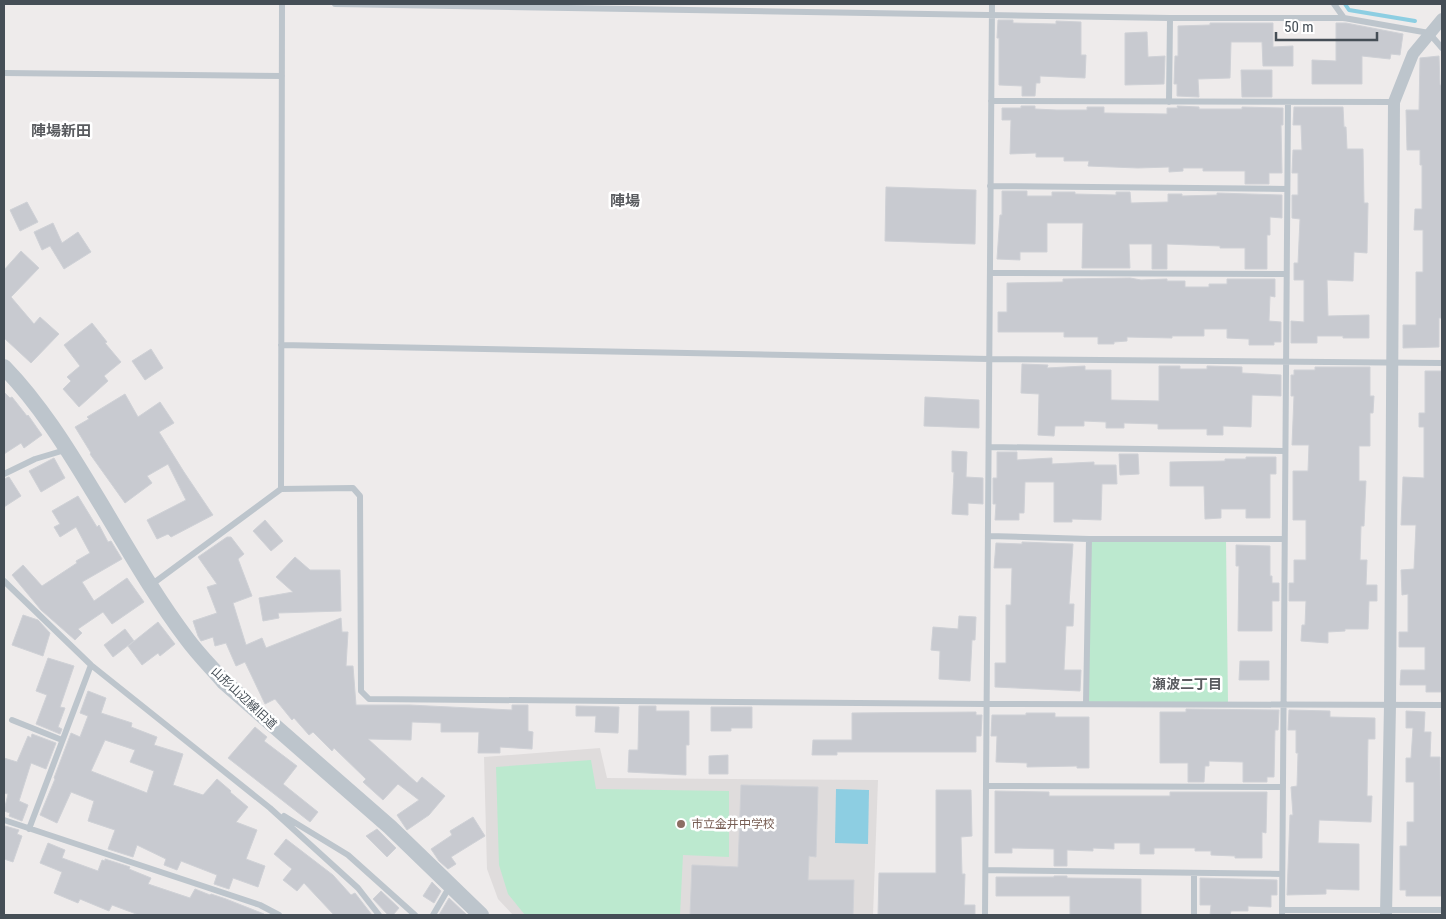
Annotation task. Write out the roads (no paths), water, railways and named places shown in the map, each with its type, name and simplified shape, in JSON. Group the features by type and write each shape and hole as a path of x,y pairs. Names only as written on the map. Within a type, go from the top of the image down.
{"street":[{"path":"1386,912 1390,705 1394,102 1413,54 1442,19"},
{"name":"山形山辺線旧道","path":"4,367 43,414 67,449 186,639 224,682 390,826 481,915"}],"lane":[{"path":"280,489 282,4"},
{"path":"335,4 1170,18 1344,18 1430,33 1442,48"},
{"path":"986,915 992,4"},
{"path":"1334,4 1344,18"},
{"path":"1170,18 1170,102"},
{"path":"4,73 282,76"},
{"path":"990,101 1394,102"},
{"path":"1288,102 1282,912 1442,910"},
{"path":"990,186 1287,189"},
{"path":"990,273 1286,274"},
{"path":"281,345 989,359 1442,363"},
{"path":"989,447 1284,451"},
{"path":"4,474 35,459 67,449"},
{"path":"151,585 280,489 353,488 360,496 361,691 369,699 987,704 1442,705"},
{"path":"988,536 1089,539 1284,539"},
{"path":"1086,703 1089,539"},
{"path":"4,582 91,665 270,808 358,888 379,915"},
{"path":"29,829 91,665"},
{"path":"12,720 62,740"},
{"path":"986,786 1283,788"},
{"path":"270,808 348,855 414,915"},
{"path":"4,820 260,905 279,915"},
{"path":"986,870 1282,874"},
{"path":"1194,873 1194,915"},
{"path":"433,915 451,885"}],"water":[{"path":"836,789 869,790 868,844 835,843"}],"waterway":[{"path":"1345,4 1349,10 1415,21"}],"place":[{"name":"市立金井中学校","path":"681,824"}],"district":[{"name":"陣場新田","path":"61,131"},
{"name":"陣場","path":"625,201"},
{"name":"瀬波二丁目","path":"1187,684"}]}
